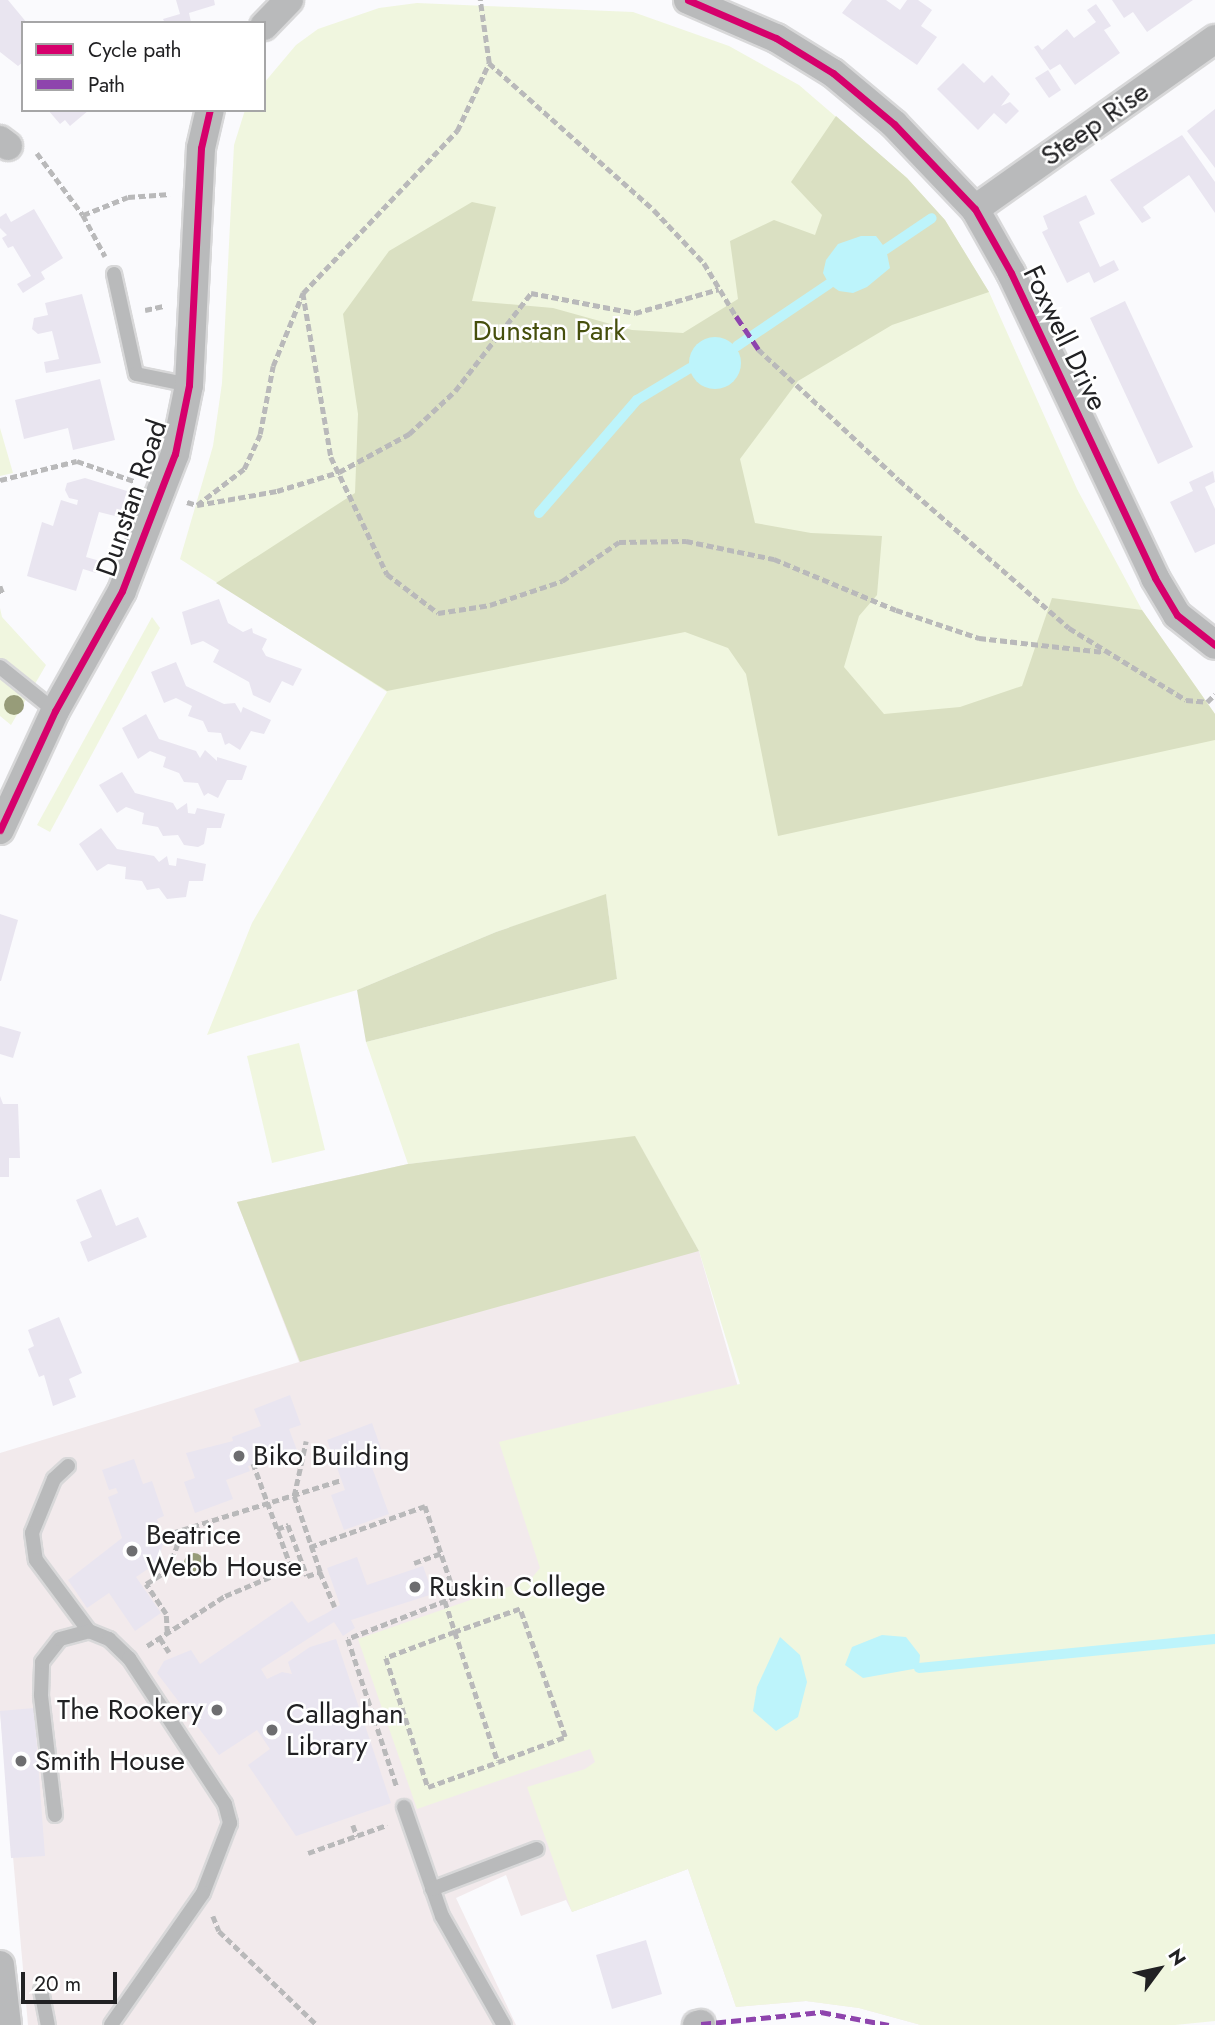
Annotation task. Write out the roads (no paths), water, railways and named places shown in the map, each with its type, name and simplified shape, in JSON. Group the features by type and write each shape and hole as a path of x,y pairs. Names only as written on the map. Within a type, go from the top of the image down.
{"street":[{"path":"266,24 289,0"},
{"name":"Foxwell Drive","path":"688,0 776,38 832,73 894,124 975,209 1011,273 1155,578 1177,615 1215,645"},
{"name":"Steep Rise","path":"975,209 1215,39"},
{"name":"Dunstan Road","path":"0,830 55,711 122,591 175,454 189,385 201,148 209,112"},
{"path":"0,1965 7,2025"}],"lane":[{"path":"114,274 136,374 189,385"},
{"path":"0,667 55,711"},
{"path":"68,1466 54,1479 32,1533 36,1560 89,1631 110,1639 129,1658 225,1804 230,1823 203,1893 111,2025"},
{"path":"55,1815 41,1695 42,1662 60,1639 89,1631"},
{"path":"406,1812 442,1916 504,2025"},
{"path":"432,1889 537,1849"},
{"path":"41,1990 48,2025"}],"water":[{"path":"861,236 876,236 886,249 890,268 867,287 853,293 839,291 829,284 823,273 826,260 838,244"},
{"path":"715,337 725,339 733,345 739,353 739,373 733,381 725,387 715,389 705,387 697,381 691,373 689,363 691,353 697,345 705,339"},
{"path":"882,1635 906,1637 920,1655 919,1668 863,1678 845,1665 852,1647"},
{"path":"780,1637 800,1655 807,1682 798,1717 776,1731 753,1711 757,1687"}],"waterway":[{"path":"886,249 932,218"},
{"path":"737,346 829,284"},
{"path":"539,513 637,400 690,368"},
{"path":"919,1668 1215,1639"}],"place":[{"name":"Biko Building","path":"239,1456"},
{"name":"Beatrice Webb House","path":"132,1551"},
{"name":"Ruskin College","path":"415,1587"},
{"name":"The Rookery","path":"217,1710"},
{"name":"Callaghan Library","path":"272,1730"},
{"name":"Smith House","path":"21,1761"}],"park label":[{"name":"Dunstan Park","path":"549,331"}]}
